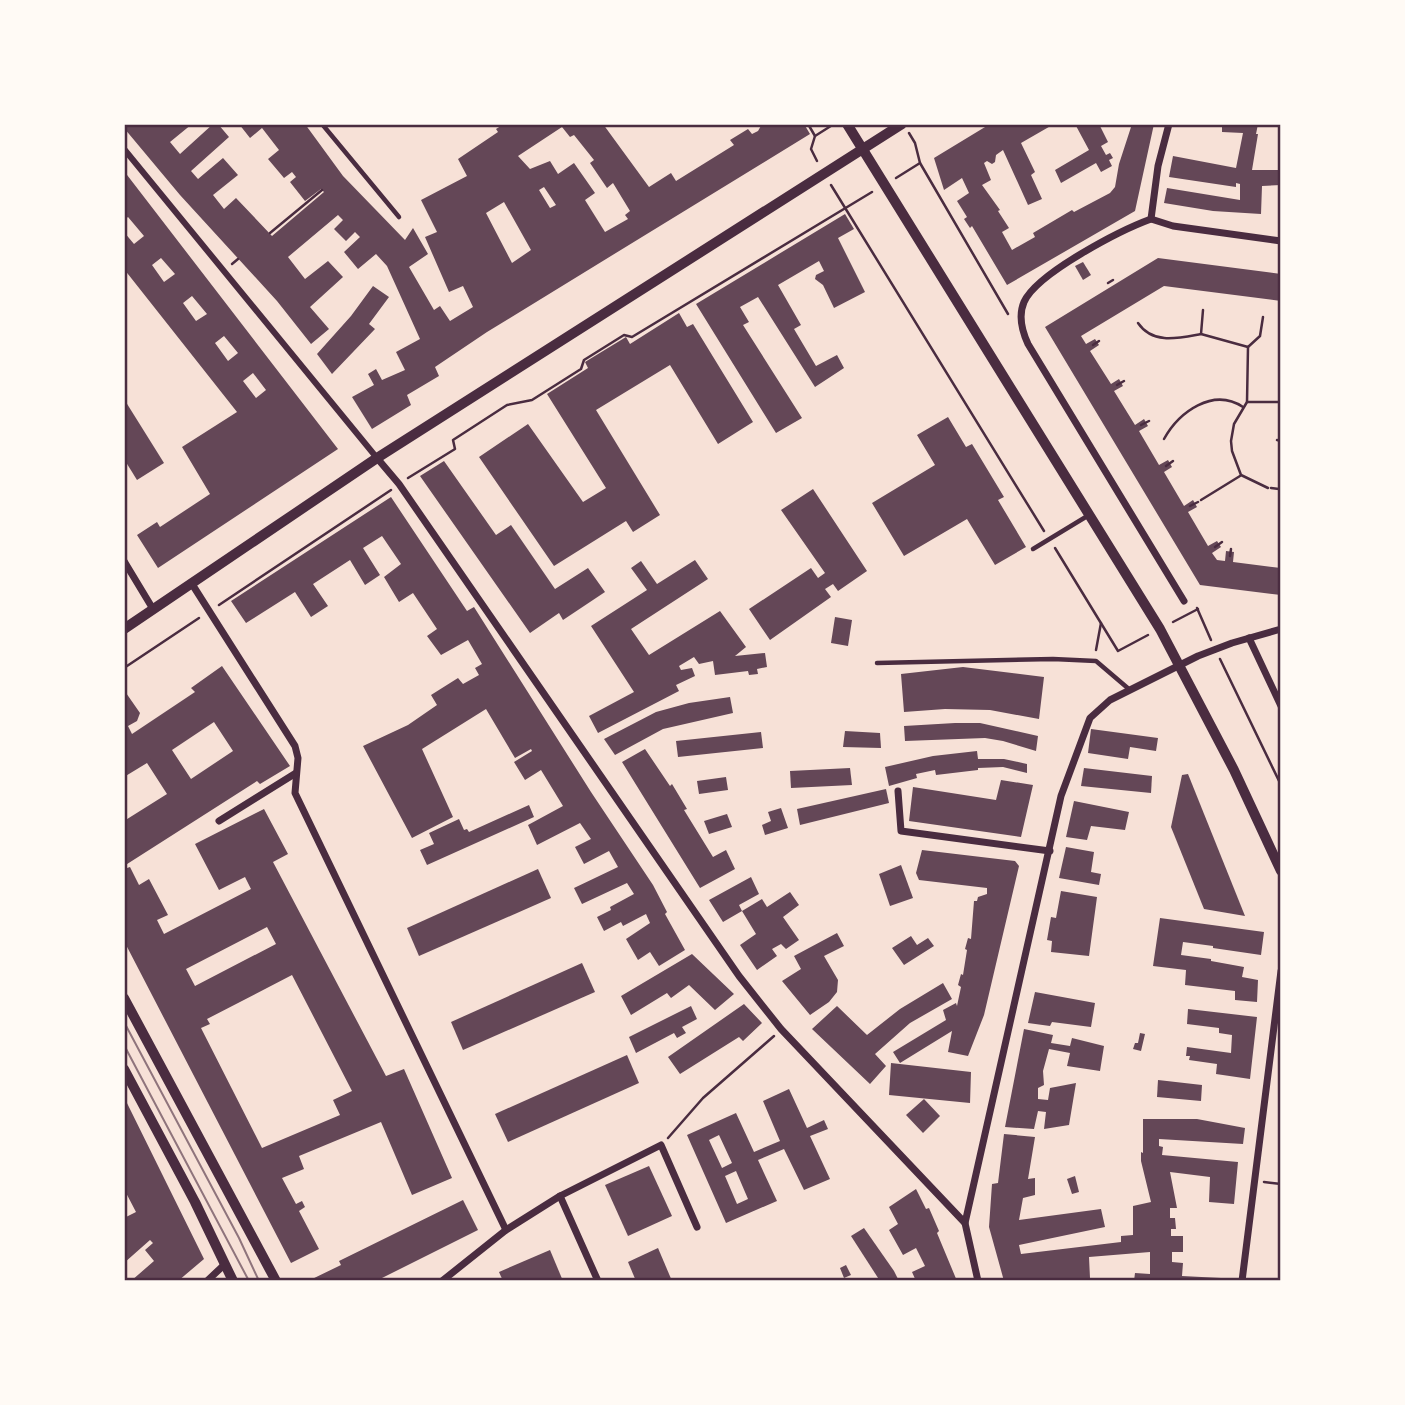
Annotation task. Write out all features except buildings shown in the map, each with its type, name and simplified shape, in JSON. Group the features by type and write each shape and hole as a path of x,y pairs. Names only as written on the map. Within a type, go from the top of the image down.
{"street":[{"path":"847,124 1181,665 1281,871"},
{"path":"124,629 377,458 903,124"},
{"path":"1152,219 1158,166 1170,124"},
{"path":"124,149 399,484 731,965 781,1029 965,1223"},
{"path":"1184,601 1028,344 1021,320 1025,300 1044,278 1152,219 1172,226 1281,241"},
{"path":"124,561 153,609"},
{"path":"192,583 295,746 298,758 295,793 506,1230"},
{"path":"978,1281 965,1223 1061,796 1090,718 1110,699 1181,665 1224,646 1281,629"},
{"path":"1249,638 1281,706"},
{"path":"219,821 296,773"},
{"path":"898,792 901,831 1050,851"},
{"path":"1242,1281 1281,971"},
{"path":"124,998 276,1281"},
{"path":"124,1069 195,1202 233,1281"},
{"path":"442,1281 506,1230 560,1196 661,1145 697,1227"},
{"path":"560,1196 598,1281"},
{"path":"207,1281 225,1265"}],"lane":[{"path":"322,124 399,217"},
{"path":"1033,549 1089,516"},
{"path":"877,663 1054,659 1096,661 1130,690"}],"path":[{"path":"808,124 815,136"},
{"path":"814,155 811,149 815,136 834,124"},
{"path":"903,124 915,143 920,163 1010,316"},
{"path":"270,233 322,190"},
{"path":"834,191 1118,651"},
{"path":"417,472 455,449 453,440 507,405 532,400 581,369 584,360 624,335 632,337 845,209"},
{"path":"1108,283 1113,280"},
{"path":"1202,334 1203,310"},
{"path":"1263,317 1260,336 1248,347 1247,402 1234,424 1230,441 1241,475 1270,488 1279,489"},
{"path":"1138,323 1147,333 1158,337 1175,339 1202,334 1248,347"},
{"path":"1093,345 1099,341"},
{"path":"1117,385 1124,381"},
{"path":"1164,439 1181,415 1202,404 1227,400 1243,407"},
{"path":"1247,402 1279,402"},
{"path":"1141,425 1149,421"},
{"path":"1166,466 1173,461"},
{"path":"1190,506 1241,475"},
{"path":"227,601 388,492"},
{"path":"1214,547 1222,542"},
{"path":"1230,556 1231,549"},
{"path":"1175,621 1198,609 1212,640"},
{"path":"124,668 196,620"},
{"path":"1096,661 1097,636 1101,623"},
{"path":"1220,659 1281,785"},
{"path":"661,1145 703,1098 744,1065 781,1029"}],"tram line":[{"path":"124,1022 239,1238 259,1281"},
{"path":"124,1045 249,1281"}]}
